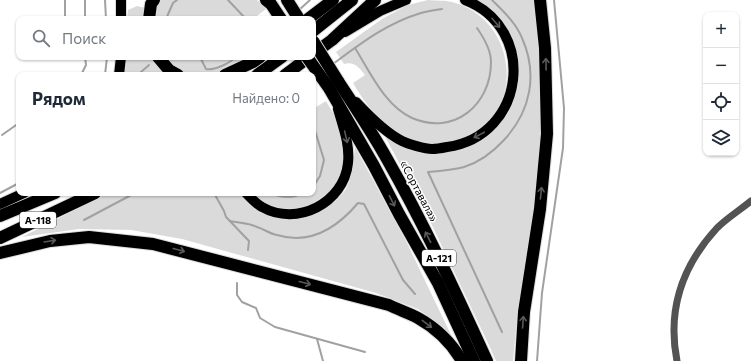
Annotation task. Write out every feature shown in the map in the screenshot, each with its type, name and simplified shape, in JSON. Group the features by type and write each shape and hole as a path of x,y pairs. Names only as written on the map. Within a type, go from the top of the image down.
{"highway":[{"path":"149,16 151,4 154,0"},
{"path":"287,0 297,16"},
{"path":"312,16 333,0"},
{"path":"316,30 352,0"},
{"path":"316,52 332,40 375,0"},
{"path":"521,361 524,312 540,209 547,134 546,48 540,0"},
{"name":"«Сортавала»","path":"316,47 337,86 386,158 412,205 449,279 487,361"},
{"path":"161,60 173,72"},
{"path":"231,72 256,60"},
{"path":"261,72 278,60"},
{"path":"289,72 304,60"},
{"name":"«Сортавала»","path":"311,60 337,86 336,99 438,284 474,361"},
{"name":"А-118","path":"0,216 48,196"},
{"name":"А-118","path":"0,238 89,196"},
{"path":"0,253 50,241 89,237 153,244 389,306 419,318 440,334 457,352 462,361"}],"main road":[{"path":"121,0 121,16"},
{"path":"332,40 380,11 406,0"},
{"path":"337,86 380,125 403,141 431,149 456,146 483,134 498,120 510,99 513,79 513,64 507,38 500,26 479,7 465,0"},
{"path":"119,72 121,60"},
{"path":"238,72 256,60"},
{"path":"249,196 262,208 290,214 305,213 328,202 343,180 348,164 347,141 336,99"},
{"path":"0,204 17,196"}],"street":[{"path":"677,361 674,337 675,309 683,281 690,265 696,254 718,227 751,201"}],"shaded area":[{"path":"161,0 257,0 266,9 257,16 155,16 157,6"},
{"path":"428,0 446,1 458,4 475,12 487,23 501,46 507,73 506,87 502,100 496,112 489,121 466,137 437,145 421,144 408,140 386,125 367,105 353,83 365,75 361,69 351,63 344,64 336,52 382,19 408,5"},
{"path":"474,0 535,0 539,44 542,127 536,198 518,309 513,361 496,361 429,219 382,131 431,153 466,147 485,137 501,122 514,98 518,64 510,37 499,18"},
{"path":"137,6 145,8 144,16 127,16 128,10"},
{"path":"126,60 153,60 163,72 124,72"},
{"path":"166,60 245,60 223,72 178,71"},
{"path":"326,101 340,127 344,143 344,155 340,176 331,193 305,208 286,210 268,205 254,196 316,196 316,107"},
{"path":"355,147 406,241 454,341 441,326 418,309 376,293 182,239 131,230 79,229 22,237 102,196 242,196 247,202 266,215 276,218 298,219 321,211 341,196 346,189 351,174"}],"waterway":[{"path":"65,0 65,16"},
{"path":"85,0 85,16"},
{"path":"105,0 106,16"},
{"path":"167,16 173,3 177,0"},
{"path":"228,0 243,16"},
{"path":"299,10 310,0"},
{"path":"492,0 516,27 527,52 530,65 530,78 526,104 513,129 504,140 486,156 464,167 428,172 502,332"},
{"path":"537,361 542,293 563,148 564,108 554,0"},
{"path":"333,64 385,28 409,17 442,9"},
{"path":"355,48 379,88 402,113 427,123 442,123 455,120 467,113 477,103 485,91 489,77 491,58 487,44 477,28"},
{"path":"82,72 86,65 85,60"},
{"path":"105,72 107,60"},
{"path":"202,60 206,69 213,69 222,66 232,60"},
{"path":"141,72 149,65"},
{"path":"2,135 16,125"},
{"path":"316,134 324,160 320,176 316,182"},
{"path":"0,193 16,185"},
{"path":"84,220 129,196"},
{"path":"216,196 226,217 249,241 248,250"},
{"path":"278,196 294,196"},
{"path":"230,221 251,225 289,238 301,238 312,236 332,227 358,203 364,204 403,280 415,294"},
{"path":"237,283 237,295 242,302 256,308 260,318 275,327 365,352"},
{"path":"317,339 323,361"}]}
